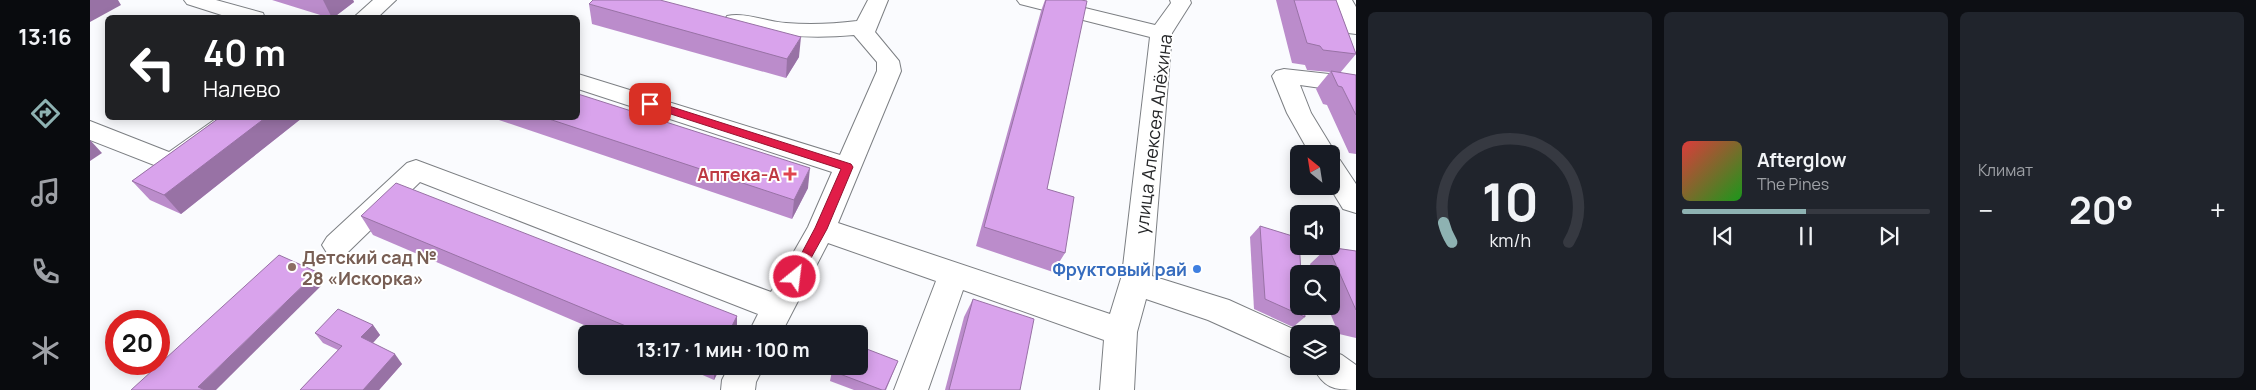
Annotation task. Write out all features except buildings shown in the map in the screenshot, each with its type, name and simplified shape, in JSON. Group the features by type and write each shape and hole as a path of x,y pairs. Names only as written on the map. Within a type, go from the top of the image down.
{"street":[{"path":"194,0 245,15"},
{"path":"370,15 386,0"},
{"path":"769,325 821,229 889,71 888,61 864,32 864,27 878,0"},
{"path":"1027,0 1161,33"},
{"name":"улица Алексея Алёхина","path":"1117,390 1121,332 1135,283 1161,33 1181,3 1180,0"},
{"path":"717,17 791,32 864,27"},
{"path":"1318,145 1299,113 1284,76 1356,85"},
{"path":"580,82 848,167"},
{"path":"90,130 172,163 230,120"},
{"path":"337,245 416,170 778,308"},
{"path":"1340,181 1353,202 1356,203"},
{"path":"821,229 1121,332"},
{"path":"911,390 953,274"},
{"path":"1135,283 1218,310 1290,343"},
{"path":"1340,373 1356,384"},
{"path":"738,390 742,375"}],"place":[{"name":"Аптека-А","path":"790,174"},
{"name":"Детский сад № 28 «Искорка»","path":"292,267"},
{"name":"Фруктовый рай","path":"1197,269"}],"route":[{"path":"650,104 848,167 821,229 795,277"}]}
